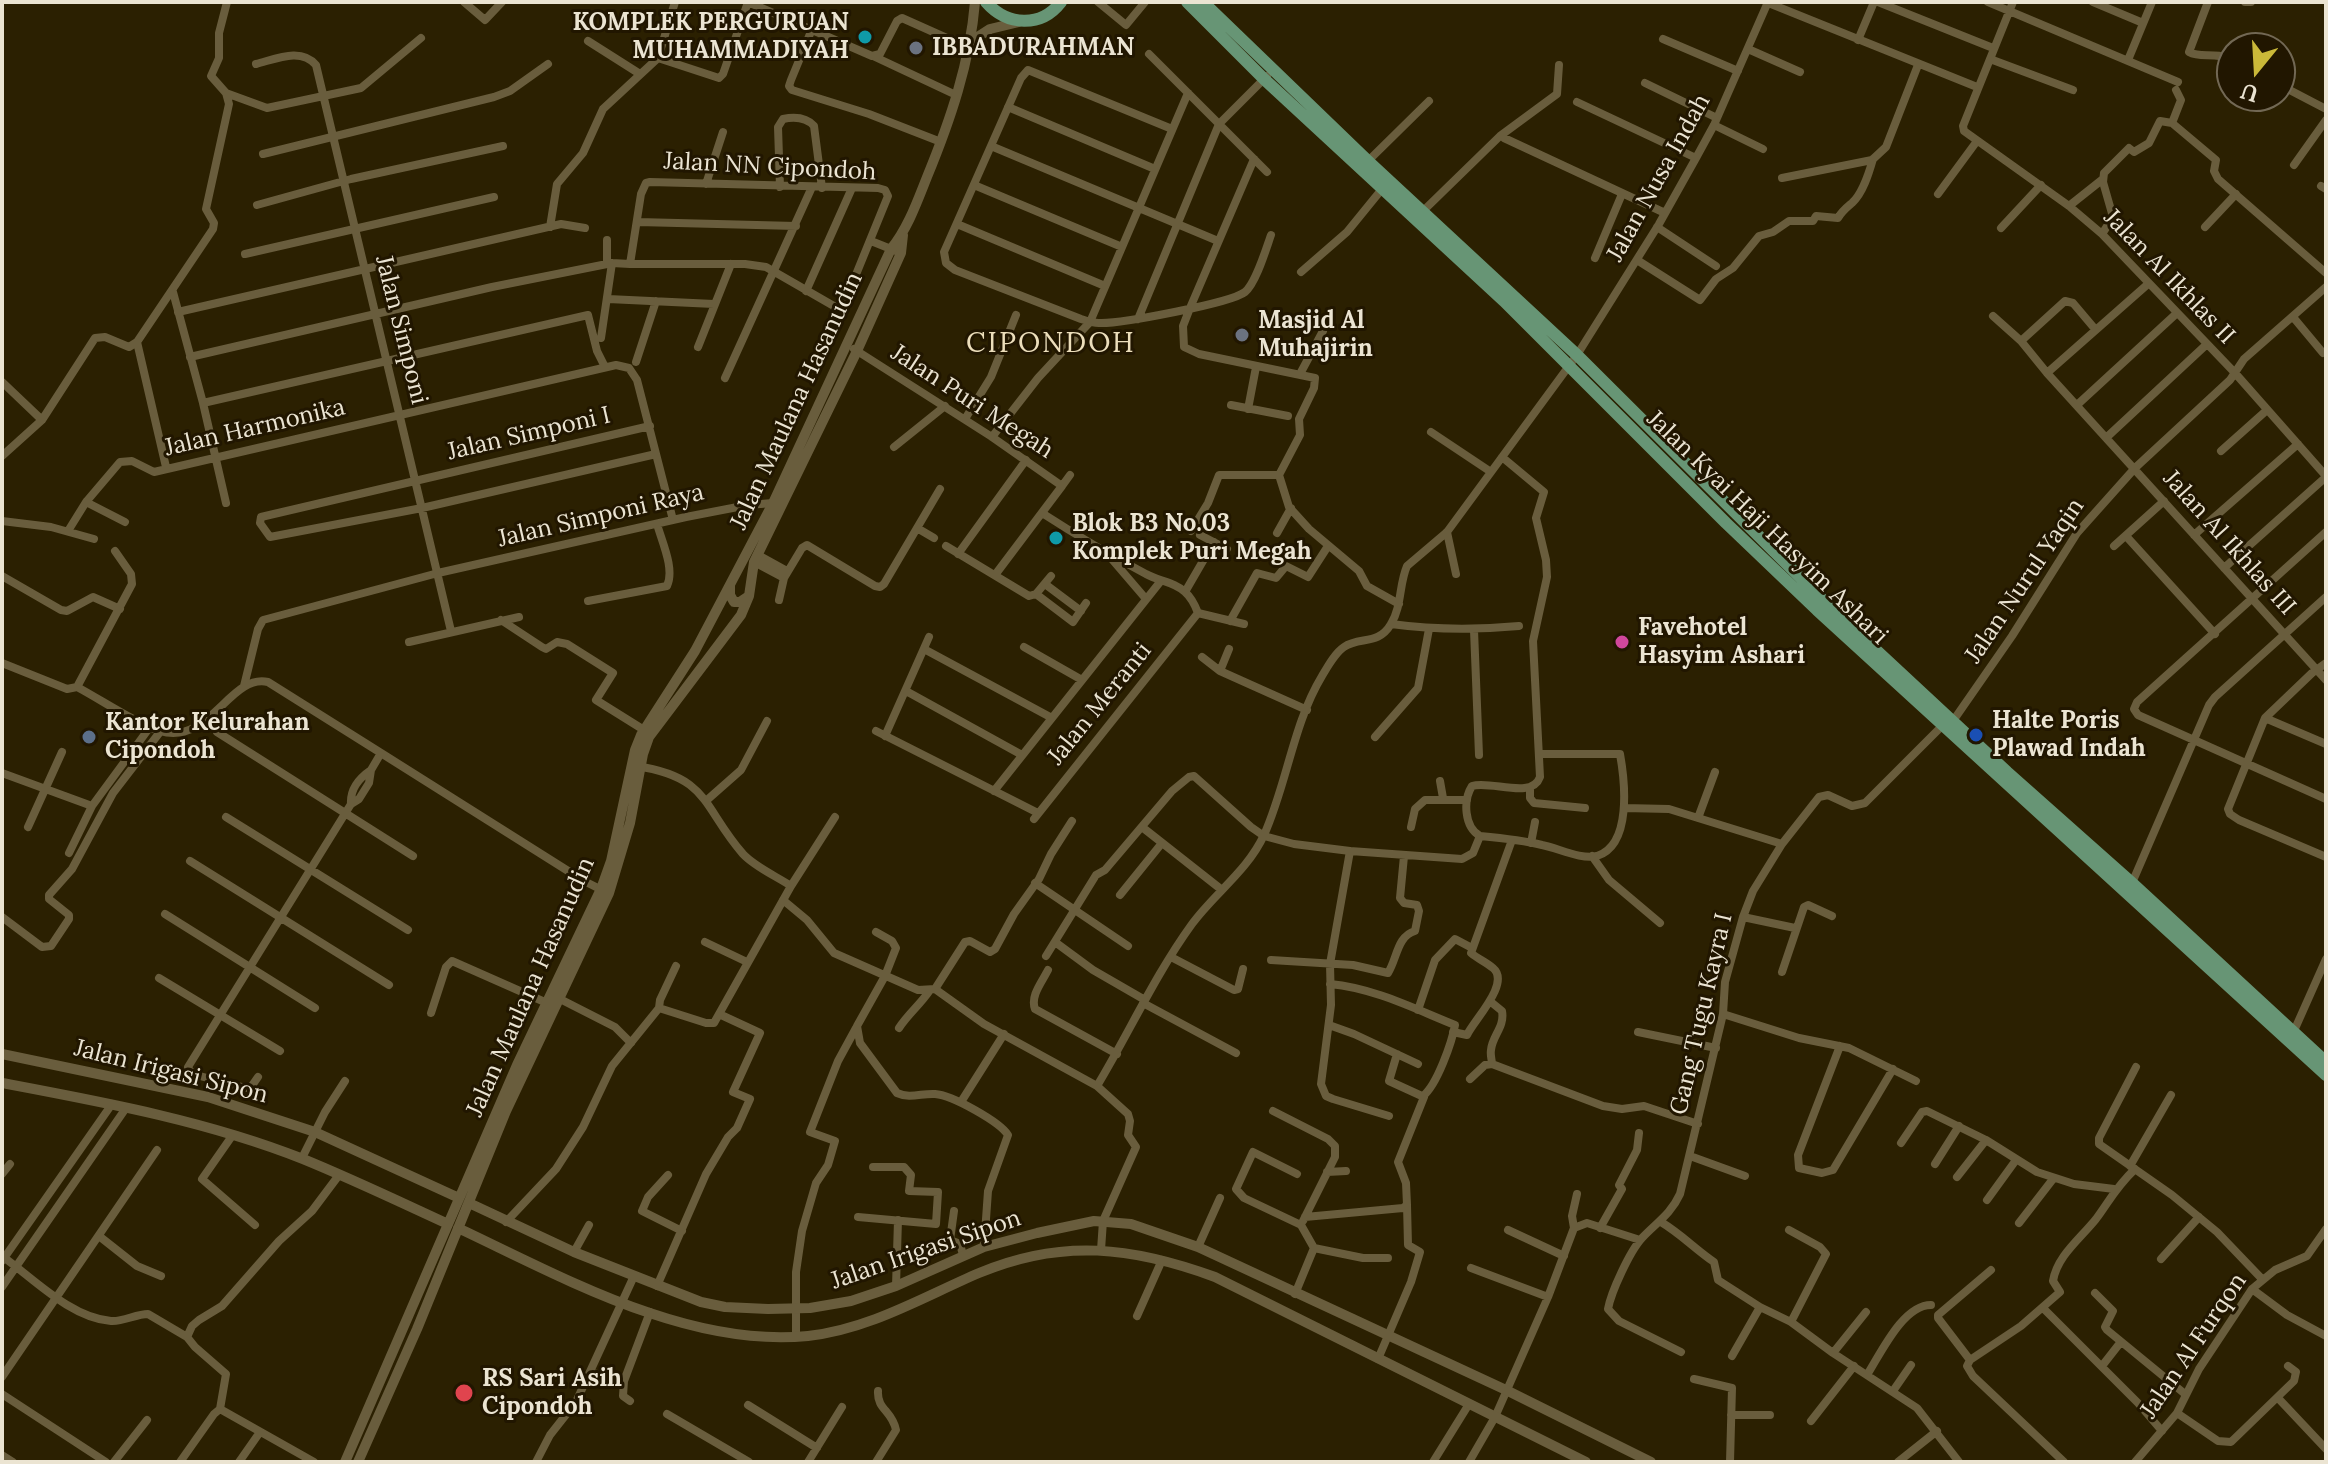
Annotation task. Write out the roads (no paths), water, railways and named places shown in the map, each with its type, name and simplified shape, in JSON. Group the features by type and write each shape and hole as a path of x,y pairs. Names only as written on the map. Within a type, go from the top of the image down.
{"main road":[{"path":"986,2 1005,17 1025,21 1045,17 1061,2"},
{"name":"Jalan Kyai Haji Hasyim Ashari","path":"1187,2 1422,212 1574,360 1726,523 2004,776 2326,1062"},
{"name":"Jalan Kyai Haji Hasyim Ashari","path":"1203,2 1382,189 1574,360"},
{"name":"Jalan Kyai Haji Hasyim Ashari","path":"2130,888 2326,1075"}],"street":[{"path":"2,456 42,420 95,338 105,337 129,347 137,342 214,226 206,209 229,104 226,93 211,76 219,58 219,33 227,2"},
{"path":"464,2 485,20 502,2"},
{"path":"550,227 557,184 583,153 603,109 658,58 675,2"},
{"path":"658,58 719,78 748,2 956,95"},
{"name":"Jalan Maulana Hasanudin","path":"358,1462 457,1226 517,1065 630,823 644,730 676,683 716,612 770,503 855,350 904,233 956,95 970,42 975,2"},
{"path":"1098,2 1126,25 1145,2"},
{"path":"1767,2 1977,87 2011,6"},
{"name":"Jalan Nusa Indah","path":"1391,624 1407,566 1447,532 1574,360 1657,227 1715,122 1767,2"},
{"path":"1858,40 1876,2 1993,48"},
{"path":"1988,2 2011,6 2177,86 2181,100 2172,123"},
{"path":"2093,2 2143,23"},
{"path":"2128,60 2152,2"},
{"path":"2208,2 2189,52 2192,55 2216,54"},
{"path":"2245,2 2251,2"},
{"path":"872,56 880,54 897,21 902,18 949,39 970,42 990,29 1025,21"},
{"path":"812,29 789,86 792,90 869,114 939,141"},
{"path":"226,93 267,108 361,88 421,38"},
{"path":"1663,39 1738,71"},
{"path":"588,41 640,74"},
{"path":"1748,49 1800,72"},
{"name":"Jalan Simponi","path":"256,64 295,54 307,57 316,65 402,415 451,631"},
{"path":"1149,54 1267,172"},
{"path":"1990,59 2073,90"},
{"path":"263,154 494,97 510,91 548,64"},
{"path":"1422,212 1500,136 1557,94 1559,65"},
{"path":"1782,178 1873,159 1886,147 1918,65"},
{"path":"1172,129 1032,70 1023,74 944,252 946,263 950,268 1090,322 1138,319 1245,292 1253,281 1271,235"},
{"path":"1138,319 1219,124 1269,74"},
{"path":"1645,83 1763,149"},
{"name":"Jalan Al Ikhlas II","path":"1977,87 1963,128 2102,234 2235,373 2326,476"},
{"path":"992,437 1038,378 1090,322 1188,93"},
{"path":"2296,93 2326,109"},
{"path":"1368,161 1429,101"},
{"path":"1577,102 1696,158"},
{"path":"1008,107 1155,169"},
{"path":"725,378 773,270 817,188 814,126 809,120 783,119 778,127 780,187"},
{"path":"2294,165 2326,120"},
{"path":"2102,234 2113,217 2104,173 2129,148 2134,152 2149,143 2160,121 2172,123 2216,160 2215,175 2326,273"},
{"path":"706,184 723,132"},
{"path":"1504,138 1665,213"},
{"path":"1938,194 1977,141"},
{"path":"257,205 503,146"},
{"path":"991,146 1218,241"},
{"path":"1254,159 1183,326 1184,347 1199,354 1313,377 1316,381 1299,419 1300,435 1279,475 1291,508 1328,546 1359,571 1367,586 1399,604"},
{"path":"1637,260 1700,300 1716,279 1733,268 1759,236 1773,232 1789,221 1813,221 1816,216 1838,218 1845,207 1854,202 1868,177 1873,159"},
{"path":"2069,206 2103,179"},
{"name":"Jalan NN Cipondoh","path":"638,222 641,194 646,183 650,182 882,189 888,199 871,241"},
{"path":"974,185 1122,247"},
{"path":"2001,228 2041,185"},
{"path":"806,291 852,188"},
{"path":"1301,272 1347,232 1382,189"},
{"path":"1595,258 1622,194"},
{"path":"2205,227 2236,194"},
{"path":"245,254 494,197"},
{"path":"630,264 638,222 796,226"},
{"path":"178,312 550,227 565,224 585,228"},
{"path":"957,224 1105,286"},
{"path":"1657,227 1716,266"},
{"path":"601,338 608,299 607,240"},
{"path":"190,357 609,263 731,264 773,270 834,308 841,309 871,241 896,251"},
{"path":"698,347 731,264"},
{"path":"2047,373 2148,284"},
{"name":"Jalan Nurul Yaqin","path":"1948,723 2020,624 2077,533 2135,468 2235,373 2244,359 2326,287"},
{"path":"173,292 226,503"},
{"path":"608,299 714,304"},
{"path":"203,403 588,315 597,351 605,367 634,366 656,301"},
{"path":"2021,341 2065,301 2073,303 2095,329"},
{"path":"2077,405 2177,313"},
{"path":"965,419 991,377 1016,315"},
{"name":"Jalan Al Ikhlas III","path":"1993,316 2021,341 2326,680"},
{"path":"2293,317 2323,353"},
{"path":"1300,374 1323,331"},
{"path":"137,342 166,467"},
{"path":"2107,437 2207,344"},
{"name":"Jalan Puri Megah","path":"855,350 965,419 1062,486 1070,475"},
{"name":"Jalan Simponi I","path":"634,366 673,520"},
{"name":"Jalan Harmonika","path":"86,502 120,462 132,461 149,471 605,367"},
{"path":"1248,409 1256,367"},
{"path":"2,382 42,420"},
{"name":"Jalan Maulana Hasanudin","path":"640,767 655,729 735,626 825,405"},
{"path":"1231,405 1288,416"},
{"path":"894,447 945,406"},
{"path":"2221,451 2267,410"},
{"name":"Jalan Simponi I","path":"650,426 261,517 260,523 270,537 422,508 656,454"},
{"path":"1431,432 1491,472"},
{"path":"2194,535 2298,444"},
{"path":"1502,457 1544,492 1536,522 1547,577 1533,641 1539,781 1530,788 1476,784 1469,789 1467,800 1470,827 1480,836 1592,856 1613,845 1621,829 1624,808 1620,753 1540,754"},
{"path":"958,554 1026,460"},
{"path":"1191,531 1208,503 1219,475 1279,475"},
{"path":"2224,568 2326,476"},
{"path":"995,575 1062,486"},
{"path":"779,600 782,573 802,548 812,546 880,587 940,489"},
{"path":"2114,546 2164,501"},
{"path":"68,531 86,502 125,522"},
{"name":"Jalan Simponi Raya","path":"244,686 263,620 438,573 673,520 770,503"},
{"path":"1277,533 1291,508"},
{"path":"1042,513 1106,553 1160,582 1173,584 1194,602 1198,613 1244,624"},
{"path":"2,521 68,531 94,539"},
{"path":"588,601 667,586 670,582 669,569 657,524"},
{"path":"917,528 934,538"},
{"path":"1447,532 1456,574"},
{"path":"2326,532 2137,702 2134,709 2138,715 2326,799"},
{"path":"1200,535 1227,549"},
{"path":"2126,536 2215,634"},
{"path":"1185,592 1214,542"},
{"path":"946,546 1025,595 1033,596 1048,580 1083,607 1073,622 1036,594"},
{"path":"1230,621 1257,573 1276,578 1286,566 1308,577 1328,546"},
{"path":"77,687 120,609 132,579 115,551"},
{"path":"1106,553 1146,599"},
{"path":"761,561 782,573"},
{"path":"2,576 61,610 67,611 93,597 120,609"},
{"path":"876,731 994,791 1160,582"},
{"path":"730,585 734,602 743,601 749,596"},
{"path":"2130,888 2215,697 2326,597"},
{"path":"716,612 724,606 732,607 736,615 735,626"},
{"name":"Jalan Meranti","path":"994,791 1036,816 1198,613"},
{"path":"409,642 519,617"},
{"path":"501,620 546,649 557,642 567,644 613,673 596,700 644,730"},
{"path":"1097,1086 1190,927 1241,869 1264,836 1307,710 1321,678 1342,648 1375,639 1391,624 1474,630 1519,626"},
{"path":"1375,737 1418,688 1429,629"},
{"path":"1474,630 1479,755"},
{"path":"885,736 929,637"},
{"path":"1024,647 1082,680"},
{"path":"924,649 1052,718"},
{"path":"1220,671 1229,649"},
{"path":"1202,657 1220,671 1307,710"},
{"path":"2,663 67,689 77,687 160,732 186,732 222,707 244,686 255,680 268,682 601,889"},
{"path":"2326,663 2265,718 2229,802 2230,814 2326,857"},
{"path":"906,691 1022,755"},
{"path":"2265,718 2326,744"},
{"path":"707,800 741,770 767,721"},
{"name":"Gang Tugu Kayra I","path":"1640,1240 1661,1222 1680,1194 1716,1048 1725,982 1753,891 1782,844 1819,797 1828,795 1852,806 1865,803 1948,723"},
{"path":"69,853 92,806 150,727"},
{"path":"2,917 42,947 48,947 69,919 69,915 49,899 49,895 72,869 113,793 160,732"},
{"path":"217,732 413,856"},
{"path":"28,827 62,752"},
{"path":"258,1077 251,1087 246,1088 189,1073 188,1066 351,804 359,799 369,783 371,770 381,753"},
{"path":"640,767 681,778 707,800 744,855 791,886"},
{"path":"1698,818 1715,772"},
{"path":"2,773 92,806"},
{"path":"1046,956 1096,875 1105,870 1172,791 1192,776 1264,836 1294,844 1462,859 1473,853 1480,836"},
{"path":"1440,781 1443,798"},
{"path":"1530,788 1530,798 1534,803 1585,808"},
{"path":"1411,827 1418,804 1425,800 1467,800"},
{"path":"1624,808 1663,808 1782,844"},
{"path":"226,817 408,930"},
{"path":"659,1008 714,1023 791,886 835,817"},
{"path":"899,1028 907,1015 916,1011 965,942 970,941 993,951 1072,821"},
{"path":"1531,843 1535,822"},
{"path":"1142,827 1222,890"},
{"path":"1453,1032 1466,1037 1478,1016 1491,1002 1497,983 1497,973 1471,953 1512,840"},
{"path":"1120,895 1162,843"},
{"path":"1350,851 1330,964 1329,1025 1322,1090 1326,1096 1342,1103 1389,1116"},
{"path":"1271,960 1353,965 1385,973 1390,971 1404,938 1415,930 1419,911 1417,905 1400,901 1404,856"},
{"path":"1592,856 1609,880 1660,923"},
{"path":"190,861 389,985"},
{"path":"1035,883 1128,946"},
{"name":"Jalan Maulana Hasanudin","path":"465,1204 506,1111 563,1000 601,889"},
{"path":"783,900 807,920 834,953 918,990 932,990 984,1024 1097,1086 1128,1114 1128,1135 1136,1147 1102,1222 1101,1247"},
{"path":"1782,972 1805,906 1832,916"},
{"path":"165,914 315,1008"},
{"path":"1743,917 1795,928"},
{"path":"796,1333 796,1272 807,1207 831,1157 835,1141 810,1132 838,1061 885,976 896,944 876,932"},
{"path":"1418,1010 1435,960 1443,949 1455,939 1472,948"},
{"path":"705,942 747,962"},
{"path":"1055,942 1144,1002 1236,1053"},
{"path":"1171,957 1234,990 1238,989 1243,969"},
{"path":"2294,1031 2326,959"},
{"path":"431,1013 446,967 451,961 547,1003"},
{"path":"501,1220 561,1160 592,1112 612,1066 659,1008 676,966"},
{"path":"1048,970 1033,1001 1035,1009 1117,1054"},
{"path":"159,978 280,1051"},
{"path":"1330,984 1363,990 1455,1025 1398,1162 1406,1183 1408,1245 1420,1251 1411,1282 1379,1356"},
{"path":"563,1000 615,1027 631,1043"},
{"path":"1491,1002 1502,1011 1503,1018 1491,1047 1492,1064"},
{"path":"657,1286 706,1174 728,1137 737,1128 750,1099 733,1092 760,1033 719,1014"},
{"path":"1723,1014 1799,1038 1856,1050 1916,1081"},
{"path":"1329,1025 1418,1064"},
{"path":"857,1026 860,1043 897,1093 903,1096 939,1094 961,1102 1001,1127 1008,1135 988,1191 984,1247"},
{"path":"1638,1032 1716,1048"},
{"path":"961,1102 1004,1034"},
{"path":"1840,1046 1798,1155 1799,1168 1822,1173 1833,1170 1893,1069"},
{"name":"Jalan Irigasi Sipon","path":"2,1054 208,1097 314,1133 634,1278 701,1302 725,1307 796,1310 851,1301 896,1286 984,1247 1037,1233 1102,1222 1131,1224 1198,1247 1651,1462"},
{"path":"1397,1054 1389,1081 1423,1096"},
{"path":"1470,1079 1485,1065 1492,1064 1603,1106 1622,1109 1644,1106 1698,1124"},
{"path":"2136,1067 2099,1138 2103,1147 2199,1217 2262,1279"},
{"path":"302,1157 345,1081"},
{"name":"Jalan Irigasi Sipon","path":"2,1083 112,1104 302,1157 623,1302 736,1334 760,1337 843,1329 887,1316 982,1272 1019,1261 1101,1247 1125,1251 1215,1277 1379,1356 1586,1462"},
{"path":"2064,1462 1973,1376 1968,1369 1970,1360 2043,1308 2060,1292 2053,1281 2058,1263 2132,1168 2171,1095"},
{"path":"112,1104 3,1259 80,1313 114,1322 148,1314 187,1337 226,1374 220,1409 180,1462"},
{"path":"2,1287 126,1108"},
{"path":"1273,1111 1328,1139 1337,1152 1303,1221 1314,1248 1295,1294"},
{"path":"1901,1143 1925,1111 1986,1140 2053,1179 2114,1189"},
{"path":"1935,1164 1959,1126"},
{"path":"1600,1228 1622,1189 1619,1185 1637,1150 1639,1133"},
{"path":"232,1136 202,1179 255,1225"},
{"path":"1957,1177 1986,1140"},
{"path":"2,1377 157,1150"},
{"path":"1297,1174 1253,1152 1236,1189 1240,1195 1303,1221 1407,1205"},
{"path":"1690,1156 1745,1176"},
{"path":"1987,1200 2016,1160"},
{"path":"2,1174 10,1164"},
{"path":"858,1217 936,1224 938,1192 909,1191 911,1175 904,1167 873,1167"},
{"path":"1327,1172 1346,1171"},
{"path":"187,1337 192,1326 222,1306 279,1241 312,1211 339,1175"},
{"path":"668,1175 646,1201 642,1212 682,1231"},
{"path":"2019,1223 2053,1179"},
{"path":"1472,1461 1496,1415 1548,1297 1574,1228 1572,1216 1577,1194"},
{"path":"1198,1247 1220,1198"},
{"path":"954,1211 950,1240 960,1244 963,1255"},
{"path":"2161,1259 2199,1217"},
{"path":"896,1286 898,1220"},
{"path":"1661,1222 1685,1237 1716,1264 1718,1280 1760,1307 1791,1322 1917,1408 1959,1462"},
{"path":"1574,1228 1587,1223 1640,1240 1608,1309 1619,1321 1681,1352"},
{"path":"574,1252 589,1225"},
{"name":"Jalan Maulana Hasanudin","path":"345,1462 391,1354 457,1226"},
{"name":"Jalan Al Furqon","path":"2135,1462 2177,1413 2185,1394 2252,1289 2275,1270 2307,1256 2326,1229"},
{"path":"1508,1230 1564,1256"},
{"path":"1789,1230 1820,1247 1826,1254 1791,1322"},
{"path":"99,1236 137,1266 161,1276"},
{"path":"1314,1248 1363,1258 1388,1258"},
{"path":"1137,1316 1162,1260"},
{"path":"1471,1268 1548,1297"},
{"path":"1970,1360 1938,1315 1991,1270"},
{"path":"536,1462 550,1435 571,1410 634,1278"},
{"path":"2252,1289 2287,1315 2326,1336"},
{"path":"2095,1293 2113,1308 2105,1327 2120,1343 2152,1365 2185,1394"},
{"path":"1867,1375 1899,1324 1915,1309 1931,1305"},
{"path":"1732,1356 1760,1307"},
{"path":"2043,1308 2162,1431"},
{"path":"630,1401 623,1396 624,1381 650,1312"},
{"path":"1833,1353 1866,1312"},
{"path":"2102,1366 2120,1343"},
{"path":"391,1354 404,1358"},
{"path":"1893,1391 1911,1365"},
{"path":"1811,1421 1854,1366"},
{"path":"2177,1413 2210,1437 2227,1443 2278,1398 2296,1375 2288,1366"},
{"path":"590,1372 624,1381"},
{"path":"1694,1379 1732,1388 1730,1462"},
{"path":"876,1462 896,1430 893,1417 881,1406 878,1391"},
{"path":"2,1394 106,1462"},
{"path":"2278,1398 2326,1449"},
{"path":"1433,1462 1469,1404"},
{"path":"748,1405 817,1448"},
{"path":"808,1462 842,1407"},
{"path":"220,1409 314,1462"},
{"path":"667,1414 749,1462"},
{"path":"1731,1415 1770,1415"},
{"path":"114,1462 147,1420"},
{"path":"1898,1462 1937,1431"},
{"path":"239,1462 260,1432"}],"place":[{"name":"KOMPLEK PERGURUAN MUHAMMADIYAH","path":"865,37"},
{"name":"IBBADURAHMAN","path":"916,48"},
{"name":"Masjid Al Muhajirin","path":"1242,335"},
{"name":"Blok B3 No.03 Komplek Puri Megah","path":"1056,538"},
{"name":"Favehotel Hasyim Ashari","path":"1622,642"},
{"name":"Halte Poris Plawad Indah","path":"1976,735"},
{"name":"Kantor Kelurahan Cipondoh","path":"89,737"},
{"name":"RS Sari Asih Cipondoh","path":"464,1393"}],"district":[{"name":"CIPONDOH","path":"1051,344"}]}
